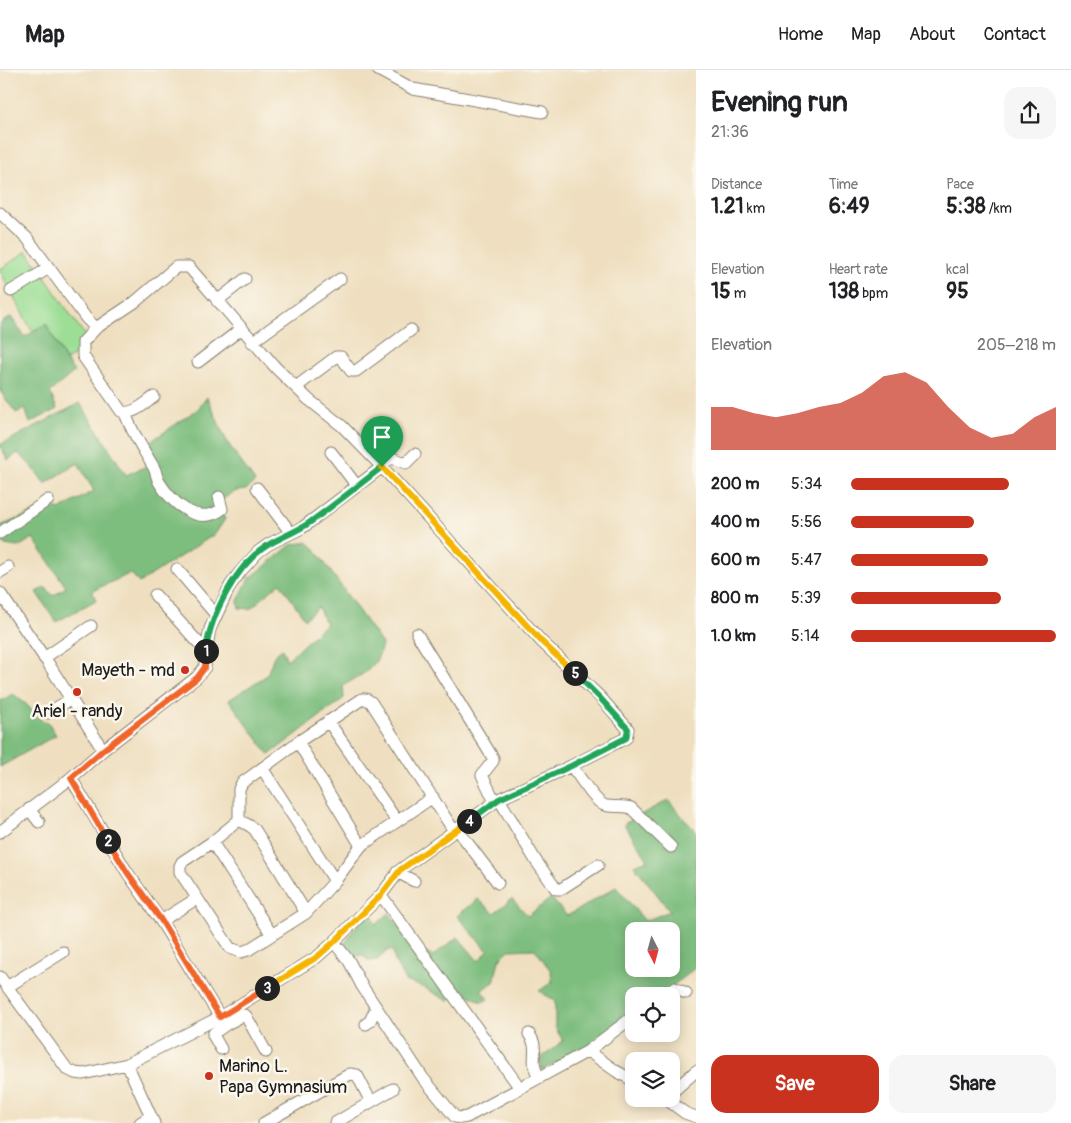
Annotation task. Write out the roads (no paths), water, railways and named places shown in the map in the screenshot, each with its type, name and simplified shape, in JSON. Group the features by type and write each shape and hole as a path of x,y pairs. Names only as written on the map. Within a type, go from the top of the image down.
{"street":[{"path":"378,70 413,89 542,112"},
{"path":"0,213 27,238 86,318 96,328"},
{"path":"0,977 67,1069 83,1074 127,1064 223,1019 317,957 381,895 398,872 497,800 626,738 628,729 600,698 542,642 342,426 296,387 252,342 189,267 176,267 135,302 96,328 82,342 83,356 121,411 130,413 154,398"},
{"path":"11,290 49,268"},
{"path":"217,301 245,279"},
{"path":"252,342 340,279"},
{"path":"198,362 241,329"},
{"path":"296,387 336,357 340,356 351,371 356,371 411,330"},
{"path":"125,413 129,426 153,467 159,482 181,508 187,512 203,515 215,514 222,509 219,497"},
{"path":"331,452 357,486"},
{"path":"0,832 197,678 205,667 210,629 216,615 230,586 253,558 269,544 310,522 392,458 406,463 415,454"},
{"path":"256,488 291,533"},
{"path":"0,533 48,500"},
{"path":"177,569 216,615"},
{"path":"0,593 103,750"},
{"path":"155,595 206,651"},
{"path":"44,658 91,626"},
{"path":"418,634 493,758 482,778 556,889 561,889 598,865"},
{"path":"48,713 71,699"},
{"path":"239,820 239,789 242,784 328,721 362,699 366,699 370,702 433,798 498,883"},
{"path":"328,721 397,821"},
{"path":"298,742 361,846"},
{"path":"571,766 599,802 606,806 623,805 631,808 671,846"},
{"path":"262,768 335,881"},
{"path":"71,778 127,872 161,920 223,1019"},
{"path":"239,820 212,842 182,862 180,872 230,948 241,952 248,950 306,913 335,881 361,846 433,798"},
{"path":"29,810 38,822"},
{"path":"239,820 255,830 306,913"},
{"path":"212,842 272,935"},
{"path":"398,872 414,881"},
{"path":"381,895 520,1088"},
{"path":"161,920 196,899"},
{"path":"334,942 349,961 376,1008 424,1078 455,1117 466,1118 588,1051 625,1023"},
{"path":"7,987 64,952"},
{"path":"680,990 686,993"},
{"path":"366,1024 370,1021 376,1008"},
{"path":"222,1049 213,1036 223,1019 244,1015 266,1052"},
{"path":"529,1034 535,1043 533,1064 539,1077"},
{"path":"588,1051 625,1076"},
{"path":"127,1064 153,1120 140,1123"},
{"path":"680,1085 696,1071"},
{"path":"264,1123 350,1074 357,1075 371,1102"},
{"path":"335,1123 393,1089"},
{"path":"677,1107 685,1113 696,1117"}],"place":[{"name":"Mayeth - md","path":"185,670"},
{"name":"Ariel - randy","path":"77,692"},
{"name":"Marino L. Papa Gymnasium","path":"209,1076"}]}
